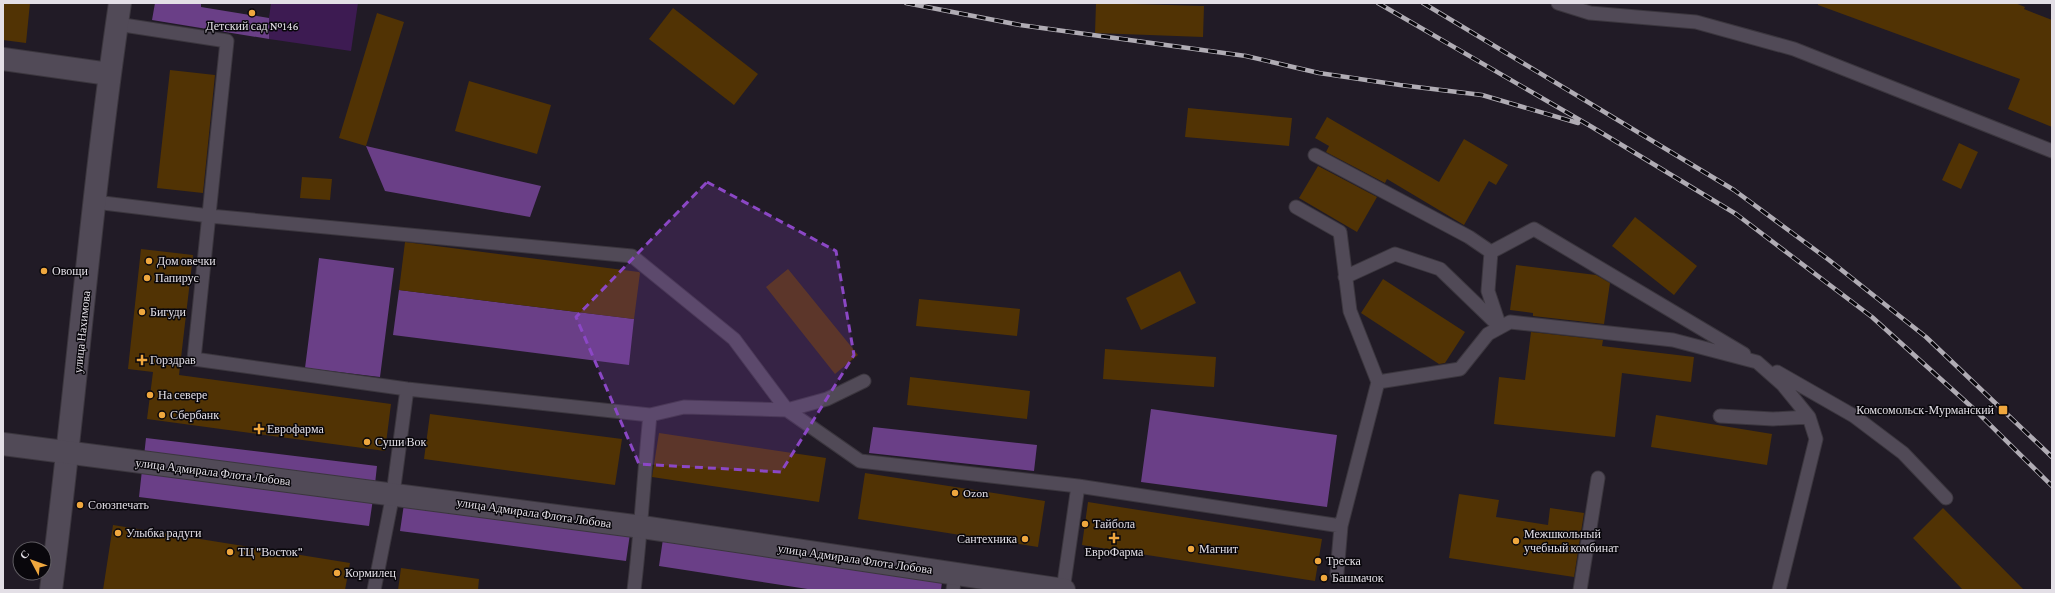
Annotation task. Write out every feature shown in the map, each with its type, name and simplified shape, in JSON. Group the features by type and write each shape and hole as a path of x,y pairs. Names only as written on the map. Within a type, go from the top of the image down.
{"street":[{"name":"улица Нахимова","path":"51,590 69,453 109,74 119,13"},
{"path":"3,59 109,74"},
{"name":"улица Адмирала Флота Лобова","path":"3,444 393,494 642,528 954,582 1064,590"}],"lane":[{"path":"1558,3 1590,13 1696,22 1794,49 2052,151"},
{"path":"119,13 227,41 194,359 407,389 650,416 684,408 787,410 827,399 864,381"},
{"path":"1315,154 1470,237 1491,252"},
{"path":"95,202 210,216 632,256 734,339 787,410 860,461 1078,486 1341,526"},
{"path":"1296,207 1340,232 1350,311 1378,382 1341,526 1337,573"},
{"path":"1491,252 1534,229 1757,362 1854,416 1903,453 1946,498"},
{"path":"1491,252 1488,291 1500,327"},
{"path":"1345,277 1395,254 1440,269 1500,327"},
{"path":"1378,382 1460,369 1488,334 1510,322 1673,340 1757,362 1784,385 1809,417 1816,439 1779,590"},
{"path":"374,590 393,494 407,389"},
{"path":"634,590 642,528 642,497 650,416"},
{"path":"1720,416 1773,419 1809,417"},
{"path":"1580,590 1598,478"},
{"path":"1064,590 1078,486"}],"highlighted area":[{"path":"707,182 836,251 854,355 781,472 639,464 576,317"}],"shaded area":[{"path":"155,3 201,3 201,7 269,18 269,39 152,20"},
{"path":"271,3 358,3 351,51 269,39"},
{"path":"366,146 541,186 530,217 385,191"},
{"path":"319,258 394,268 380,377 305,368"},
{"path":"399,290 634,319 629,365 393,335"},
{"path":"1151,409 1337,435 1327,507 1141,482"},
{"path":"873,427 1037,445 1034,471 869,453"},
{"path":"146,438 377,466 375,484 144,456"},
{"path":"142,470 373,499 369,526 139,497"},
{"path":"404,504 630,534 626,561 400,531"},
{"path":"663,539 942,582 941,590 814,590 659,566"}],"building":[{"path":"3,3 30,3 26,43 3,40"},
{"path":"1096,3 1204,6 1203,37 1095,33"},
{"path":"1818,3 2015,3 2025,7 2024,9 2052,20 2052,127 2008,109 2020,79 1818,5"},
{"path":"673,8 758,74 734,105 649,39"},
{"path":"377,13 404,22 366,146 339,138"},
{"path":"170,70 215,75 203,193 157,188"},
{"path":"469,81 551,105 537,154 455,131"},
{"path":"1188,108 1292,118 1289,146 1185,137"},
{"path":"1327,117 1439,182 1464,139 1508,165 1496,185 1489,181 1464,225 1387,179 1385,183 1326,152 1329,146 1315,138"},
{"path":"1959,143 1978,152 1961,189 1942,180"},
{"path":"1318,166 1377,197 1357,232 1299,198"},
{"path":"302,177 332,179 330,200 300,198"},
{"path":"1635,217 1697,266 1674,295 1612,246"},
{"path":"405,242 639,272 634,319 399,290"},
{"path":"141,249 193,255 179,375 391,404 385,451 147,419 153,372 128,369"},
{"path":"1516,265 1596,275 1610,283 1604,324 1533,316 1533,313 1510,310"},
{"path":"788,269 858,355 835,374 766,287"},
{"path":"1180,271 1196,303 1141,330 1126,298"},
{"path":"1383,279 1465,332 1445,363 1439,364 1361,313"},
{"path":"919,299 1020,309 1017,336 916,326"},
{"path":"1531,332 1603,340 1602,346 1694,357 1691,382 1622,373 1615,437 1494,424 1499,377 1525,380"},
{"path":"1105,349 1216,357 1214,387 1103,379"},
{"path":"910,377 1030,391 1027,419 907,405"},
{"path":"430,414 622,439 615,485 424,459"},
{"path":"1656,415 1772,434 1767,465 1651,447"},
{"path":"659,433 826,458 819,502 652,477"},
{"path":"865,473 1045,501 1038,547 858,519"},
{"name":"Межшкольный учебный комбинат","path":"1459,494 1499,500 1496,517 1548,525 1550,508 1584,513 1574,577 1449,558"},
{"path":"1088,502 1322,539 1315,581 1082,545"},
{"path":"1943,508 2024,590 1963,590 1913,538"},
{"path":"113,525 350,563 345,590 103,590"},
{"path":"401,568 479,579 478,590 398,590"}],"railway":[{"path":"906,3 1020,25 1246,56 1319,73 1482,95 1578,123"},
{"path":"1378,3 1592,127 1736,214 1872,317 1975,410 2052,486"},
{"path":"1423,3 1734,190 1829,260 1926,337 2052,457"}],"place":[{"name":"Детский сад №146","path":"252,13"},
{"name":"Дом овечки","path":"149,261"},
{"name":"Овощи","path":"44,271"},
{"name":"Папирус","path":"147,278"},
{"name":"Бигуди","path":"142,312"},
{"name":"Горздрав","path":"142,360"},
{"name":"На севере","path":"150,395"},
{"name":"Комсомольск-Мурманский","path":"2003,410"},
{"name":"Сбербанк","path":"162,415"},
{"name":"Еврофарма","path":"259,429"},
{"name":"Суши Вок","path":"367,442"},
{"name":"Ozon","path":"955,493"},
{"name":"Союзпечать","path":"80,505"},
{"name":"Тайбола","path":"1085,524"},
{"name":"Улыбка радуги","path":"118,533"},
{"name":"ЕвроФарма","path":"1114,538"},
{"name":"Сантехника","path":"1025,539"},
{"name":"Межшкольный учебный комбинат","path":"1516,541"},
{"name":"Магнит","path":"1191,549"},
{"name":"ТЦ \"Восток\"","path":"230,552"},
{"name":"Треска","path":"1318,561"},
{"name":"Кормилец","path":"337,573"},
{"name":"Башмачок","path":"1324,578"}]}
